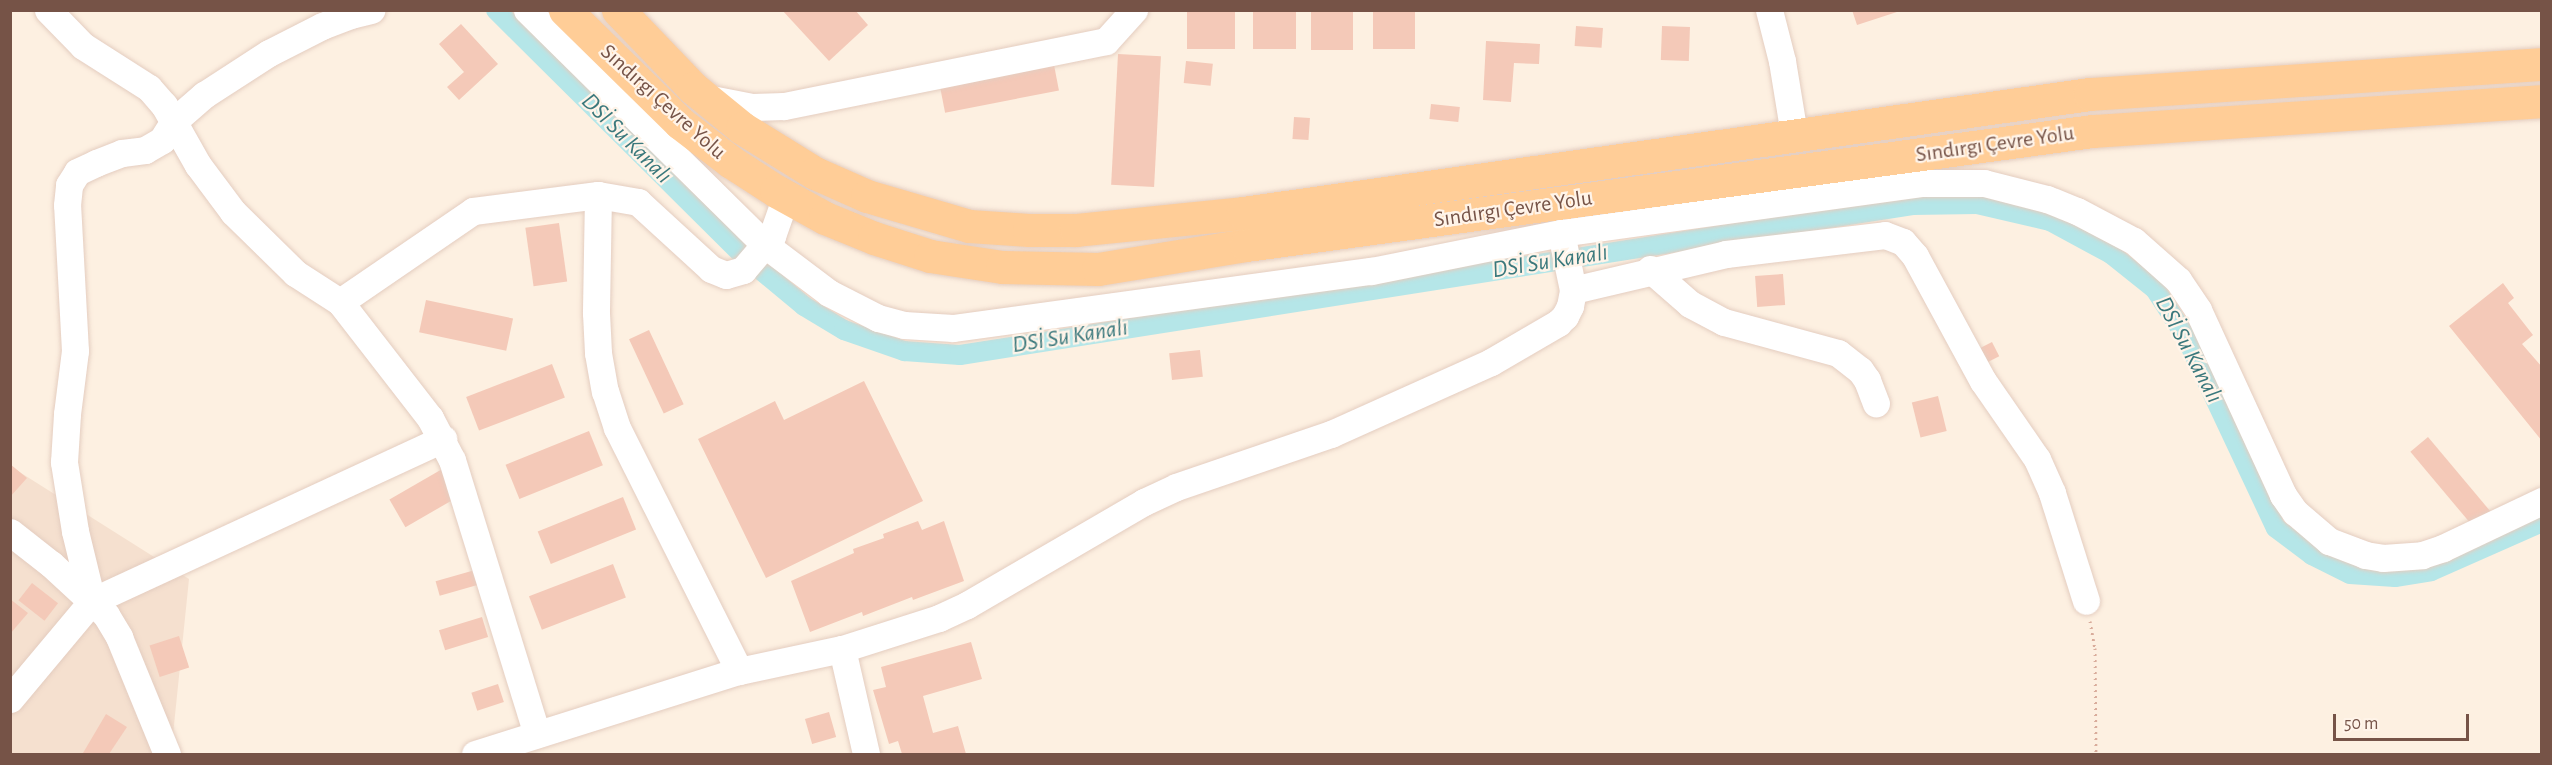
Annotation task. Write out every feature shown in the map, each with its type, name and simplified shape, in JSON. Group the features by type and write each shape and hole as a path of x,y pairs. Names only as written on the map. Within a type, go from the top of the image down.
{"main road":[{"name":"Sındırgı Çevre Yolu","path":"564,10 680,123 731,162 786,196 845,226 930,256 1002,267 1061,269 1134,264 1246,244 2093,131 2541,101"},
{"name":"Sındırgı Çevre Yolu","path":"618,10 706,99 742,128 815,172 867,196 969,226 1029,230 1076,230 1243,213 2090,94 2541,64"},
{"path":"1631,193 1784,155 1794,134"}],"street":[{"path":"48,10 83,46 149,88 164,105 198,165 233,212 295,273 340,302 443,439 452,460 537,734"},
{"path":"92,601 72,520 64,462 75,351 69,185 77,172 122,153 145,150 162,140 174,121 204,94 269,53 322,26 371,10"},
{"path":"380,10 393,10"},
{"path":"527,10 756,254 878,318 904,325 953,328 1351,274 1566,260 1923,183 1984,183 2017,190 2077,211 2134,241 2178,280 2198,310 2283,495 2295,512 2329,541 2365,555 2383,558 2422,555 2443,548 2541,501"},
{"path":"706,99 752,107 784,106 1106,41 1134,10"},
{"path":"1770,10 1782,61 1794,134"},
{"path":"340,302 473,211 598,195 638,202 711,269 726,275 756,254 772,236 786,196"},
{"path":"598,195 596,313 598,353 605,391 617,428 739,671"},
{"path":"1566,260 1650,269 1726,254 1885,235 1903,242 1915,256 1983,381 2037,459 2052,493 2086,602"},
{"path":"475,754 739,671 842,649 939,618 967,605 1144,502 1176,487 1331,434 1491,362 1558,323 1570,306 1566,260"},
{"path":"1650,269 1690,304 1724,322 1838,353 1860,370 1867,380 1876,403"},
{"path":"10,699 92,601 443,439"},
{"path":"10,532 106,615 118,637 167,754"},
{"path":"842,649 866,754"}],"path":[{"path":"2086,602 2094,648 2096,754"}],"shaded area":[{"path":"10,466 189,579 171,754 11,754"}],"building":[{"path":"782,10 855,10 868,25 829,61"},
{"path":"1187,10 1235,10 1235,49 1187,49"},
{"path":"1253,10 1296,10 1296,49 1253,49"},
{"path":"1311,10 1353,10 1353,50 1311,50"},
{"path":"1373,10 1415,10 1415,49 1373,49"},
{"path":"1852,10 1900,10 1900,11 1857,25"},
{"path":"461,24 498,64 459,100 447,87 464,72 439,44"},
{"path":"1576,26 1603,28 1602,48 1575,46"},
{"path":"1662,26 1690,27 1689,61 1661,60"},
{"path":"1486,41 1540,44 1539,64 1514,63 1511,102 1483,100"},
{"path":"1118,54 1161,56 1154,187 1111,185"},
{"path":"1186,61 1213,64 1211,86 1184,83"},
{"path":"1054,65 1059,91 945,113 940,87"},
{"path":"1431,104 1460,107 1458,122 1429,119"},
{"path":"1294,117 1310,118 1308,140 1292,139"},
{"path":"559,223 567,281 534,286 525,228"},
{"path":"1783,274 1785,305 1757,307 1755,276"},
{"path":"2503,283 2514,298 2508,303 2533,335 2522,344 2542,367 2542,441 2449,326"},
{"path":"426,300 513,319 506,351 419,332"},
{"path":"649,330 684,404 664,414 629,339"},
{"path":"1992,342 1999,356 1985,364 1978,349"},
{"path":"1200,350 1203,377 1172,380 1169,353"},
{"path":"552,364 565,398 479,431 466,397"},
{"path":"864,381 923,501 766,578 698,439 775,401 784,420"},
{"path":"1938,396 1947,431 1921,437 1912,403"},
{"path":"589,431 603,465 519,499 506,465"},
{"path":"2428,437 2492,513 2474,528 2410,452"},
{"path":"10,464 27,478 10,497"},
{"path":"444,468 460,496 405,527 389,500"},
{"path":"623,497 636,529 551,564 538,531"},
{"path":"918,521 922,530 944,521 964,581 913,600 912,597 863,616 862,612 810,632 791,581 854,553 853,549 884,538 883,534"},
{"path":"613,564 626,598 542,630 529,596"},
{"path":"475,570 479,584 440,596 436,581"},
{"path":"32,583 58,603 44,621 18,600"},
{"path":"10,599 28,613 10,634"},
{"path":"482,617 488,637 445,650 439,630"},
{"path":"179,636 189,667 160,677 150,646"},
{"path":"971,642 982,679 923,696 933,733 958,726 966,754 902,754 898,741 889,744 873,690 886,687 881,667"},
{"path":"498,684 504,702 477,711 471,693"},
{"path":"829,712 836,737 812,744 805,719"},
{"path":"106,714 127,727 109,754 83,753"}],"waterway":[{"name":"DSİ Su Kanalı","path":"496,10 744,256 804,306 844,330 904,351 960,355 1912,205 1977,204 2050,221 2111,254 2155,289 2186,337 2276,528 2312,555 2350,574 2395,577 2431,571 2542,522"}]}
